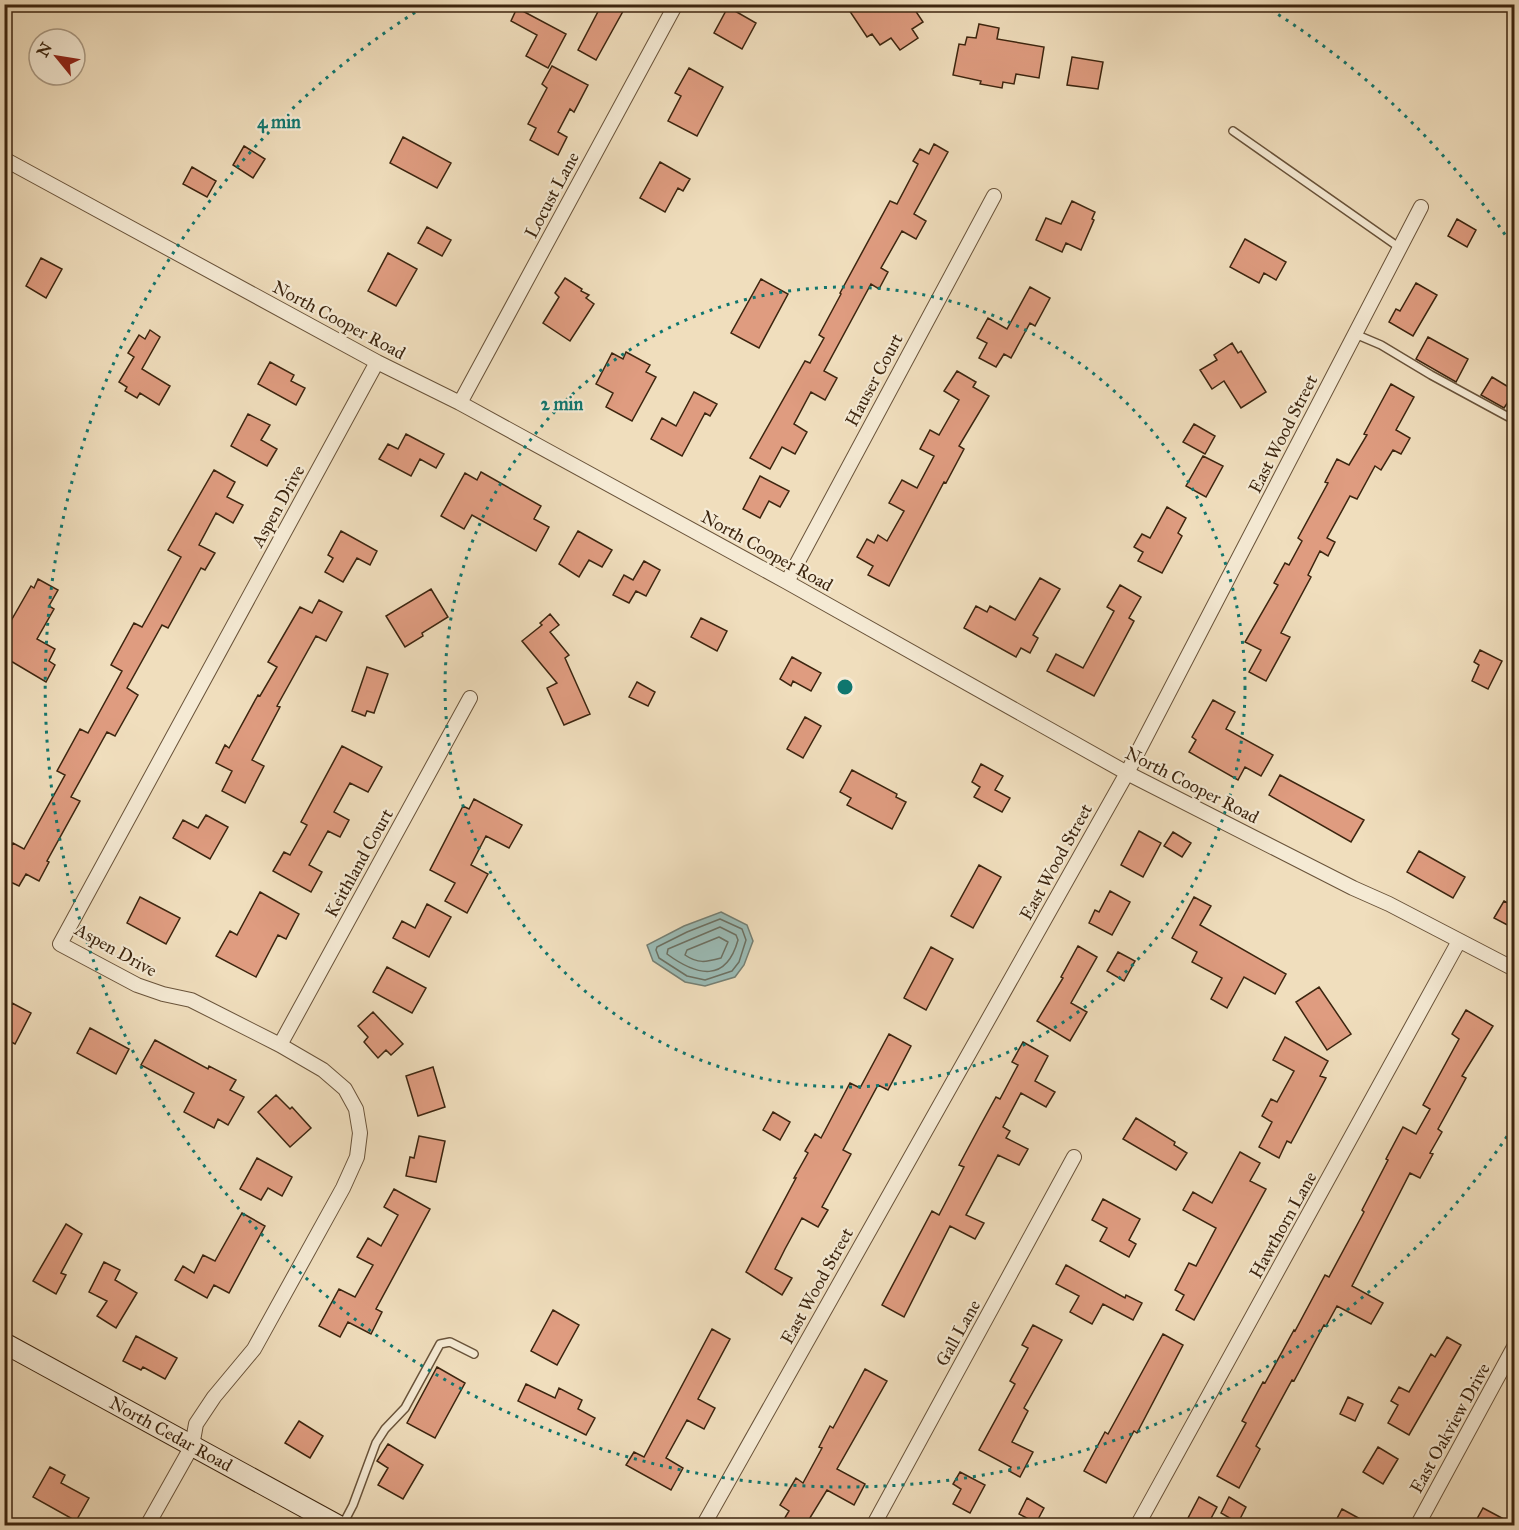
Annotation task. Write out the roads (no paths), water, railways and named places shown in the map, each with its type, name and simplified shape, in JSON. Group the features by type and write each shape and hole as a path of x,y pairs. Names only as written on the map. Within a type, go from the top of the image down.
{"street":[{"name":"Locust Lane","path":"460,403 676,4"},
{"name":"North Cooper Road","path":"4,159 377,362 460,403 1127,773 1353,888 1389,903 1515,969"},
{"name":"Hauser Court","path":"786,582 994,196"},
{"name":"East Wood Street","path":"703,1526 1127,773 1421,207"},
{"name":"Aspen Drive","path":"147,1526 192,1446 196,1424 214,1397 254,1348 343,1188 357,1157 360,1133 356,1108 345,1089 323,1070 280,1045 191,1000 137,985 60,944 377,362"},
{"name":"Keithland Court","path":"280,1045 470,698"},
{"name":"Hawthorn Lane","path":"1137,1526 1459,941"},
{"name":"Gall Lane","path":"873,1526 1074,1157"},
{"name":"North Cedar Road","path":"4,1343 340,1526"},
{"name":"East Oakview Drive","path":"1417,1526 1515,1347"}],"lane":[{"path":"1233,131 1400,248"},
{"path":"1355,334 1382,345 1431,375 1515,420"},
{"path":"340,1526 353,1505 376,1443 385,1429 405,1408 440,1344 450,1342 474,1354"}],"water":[{"path":"721,912 747,925 753,941 744,965 735,977 705,986 685,982 653,961 647,945 684,926"}]}
